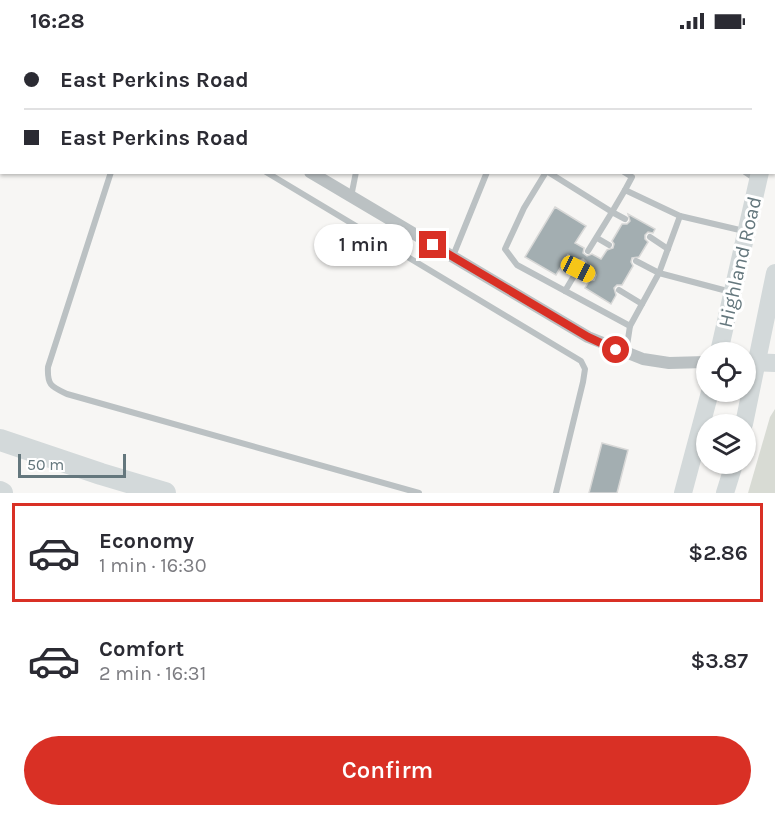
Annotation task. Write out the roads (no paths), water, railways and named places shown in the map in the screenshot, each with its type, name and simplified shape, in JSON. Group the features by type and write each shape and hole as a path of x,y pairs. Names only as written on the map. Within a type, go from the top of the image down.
{"highway":[{"path":"0,440 165,493"}],"main road":[{"name":"Highland Road","path":"721,342 747,232 754,175"},
{"name":"Highland Road","path":"756,342 775,273"},
{"path":"756,360 775,352"},
{"path":"756,362 775,363"},
{"path":"682,493 707,402"},
{"path":"725,493 731,474"}],"street":[{"path":"313,174 588,337 643,359 669,363 696,362"}],"lane":[{"path":"110,174 48,367 48,379 52,387 67,394 419,493"},
{"path":"269,174 581,361 585,369 583,382 556,493"},
{"path":"351,197 356,174"},
{"path":"453,257 486,174"},
{"path":"546,174 524,208 505,249 517,265 630,326"},
{"path":"550,174 625,219"},
{"path":"588,251 632,177 627,174"},
{"path":"625,190 680,216 747,232"},
{"path":"626,353 630,326 660,273 680,216"},
{"path":"651,237 668,249"},
{"path":"597,238 609,245"},
{"path":"636,261 660,273 733,292"},
{"path":"565,291 579,266 591,276"},
{"path":"619,290 642,304"}]}
